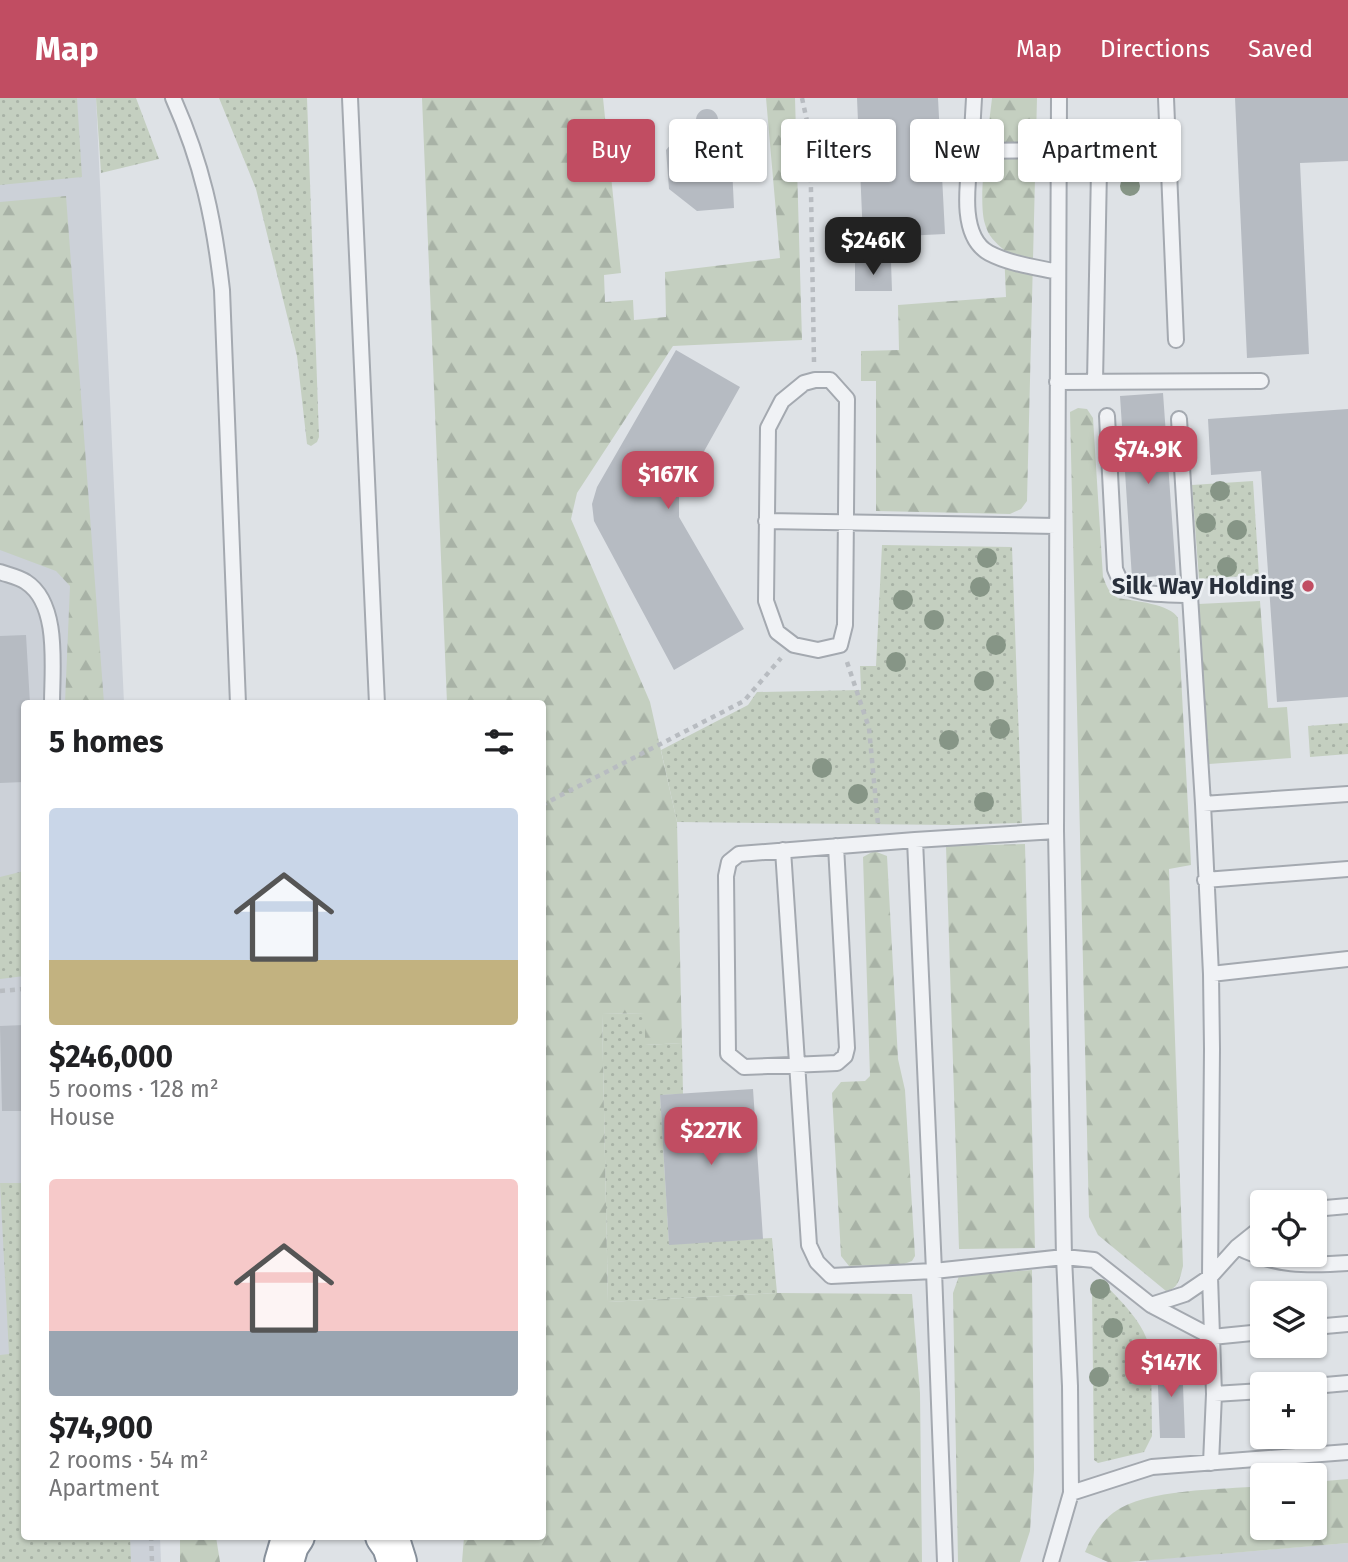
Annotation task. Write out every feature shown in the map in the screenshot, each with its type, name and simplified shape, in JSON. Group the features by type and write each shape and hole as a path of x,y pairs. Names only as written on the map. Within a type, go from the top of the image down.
{"highway":[{"path":"388,1540 397,1562"}],"lane":[{"path":"173,98 188,132 205,184 216,238 222,289 237,700"},
{"path":"973,119 974,98"},
{"path":"1059,98 1059,119"},
{"path":"1166,98 1167,119"},
{"path":"351,102 377,700"},
{"path":"970,182 968,222 975,239 987,252 1058,272"},
{"path":"1055,1560 1071,1493 1056,831 1058,182"},
{"path":"1095,382 1099,182"},
{"path":"1170,182 1176,341"},
{"path":"815,380 830,380 847,399 845,625 840,645 818,650 794,645 777,632 766,601 768,428 782,401 804,383 815,380"},
{"path":"1057,382 1261,381"},
{"path":"1107,416 1115,569 1126,587 1143,592 1190,595"},
{"path":"1179,419 1211,974 1210,1277 1214,1394 1211,1463"},
{"path":"766,521 1056,526"},
{"path":"0,572 27,582 43,600 51,627 52,700"},
{"path":"1203,804 1348,794"},
{"path":"836,846 847,1048 845,1056 837,1062 744,1067 728,1054 726,876 729,862 739,854 783,850 915,840 1056,831"},
{"path":"915,840 945,1562"},
{"path":"783,850 809,1245 817,1262 831,1276 934,1271 1064,1257 1094,1261 1151,1305 1212,1337 1250,1333"},
{"path":"1205,880 1348,869"},
{"path":"1211,974 1348,960"},
{"path":"1327,1208 1348,1206"},
{"path":"1151,1305 1185,1294 1210,1277 1250,1237"},
{"path":"1237,1247 1260,1258 1282,1263 1348,1263"},
{"path":"1327,1326 1348,1324"},
{"path":"1327,1385 1348,1383"},
{"path":"1214,1394 1250,1392"},
{"path":"1071,1493 1152,1467 1348,1452"},
{"path":"406,1540 406,1562"}],"path":[{"path":"802,98 810,135 815,380"},
{"path":"546,803 744,701 764,675 794,645"},
{"path":"840,645 869,728 880,843"},
{"path":"0,991 21,989"},
{"path":"151,1540 152,1562"}],"shaded area":[{"path":"0,98 96,98 124,700 21,700 21,1540 160,1540 161,1562 0,1562"},
{"path":"1348,1543 1348,1562 1146,1562 1146,1560"}],"green space":[{"path":"0,98 77,98 82,177 0,185"},
{"path":"96,98 136,98 159,159 101,173"},
{"path":"219,98 307,98 319,437 311,446 307,444 297,356 256,189"},
{"path":"422,98 603,98 605,119 567,119 567,182 612,182 621,273 604,275 605,302 633,300 634,320 666,317 665,272 780,258 766,98 795,98 796,119 781,119 781,182 797,182 802,340 673,346 577,493 571,519 650,702 677,822 682,1043 645,1045 645,1013 602,1014 608,1302 777,1293 912,1294 920,1393 922,1562 462,1562 464,1540 546,1540 546,700 447,700"},
{"path":"992,98 1037,98 1036,119 1018,119 1018,182 1035,182 1027,501 1021,509 1010,514 876,511 876,381 861,381 861,351 899,350 898,305 1006,297 1004,250 988,232 983,213 983,182 1004,182 1004,119 989,119"},
{"path":"66,196 104,700 65,700 70,586 56,571 0,550 0,202"},
{"path":"1078,408 1087,409 1093,418 1103,577 1107,587 1118,598 1160,606 1178,618 1191,865 1169,869 1183,1266 1176,1285 1166,1291 1098,1235 1089,1217 1070,412"},
{"path":"1253,481 1259,575 1199,579 1192,485"},
{"path":"882,545 1012,547 1022,823 953,825 677,822 661,750 748,705 757,692 861,690 860,666 876,666"},
{"path":"1260,601 1268,708 1287,707 1291,758 1209,764 1198,604"},
{"path":"1348,723 1348,754 1310,757 1308,726"},
{"path":"1025,844 1035,1248 959,1249 946,846"},
{"path":"874,851 887,856 898,1059 905,1090 915,1256 912,1261 904,1264 849,1266 841,1256 832,1093 841,1082 865,1081 870,1076 863,857"},
{"path":"21,872 21,976 0,979 0,877"},
{"path":"645,1013 645,1045 682,1043 683,1094 660,1095 669,1244 772,1238 777,1293 608,1302 602,1014"},
{"path":"0,1183 21,1183 21,1540 130,1540 131,1562 0,1562 0,1355 9,1354"},
{"path":"1032,1270 1034,1470 1030,1531 1020,1562 958,1562 953,1293 959,1276"},
{"path":"1097,1280 1101,1280 1131,1313 1148,1342 1151,1353 1152,1436 1144,1452 1098,1463 1094,1460 1092,1288"},
{"path":"1348,1479 1348,1543 1129,1562 1108,1562 1085,1552 1104,1521 1127,1505 1184,1492 1250,1487 1250,1540 1327,1540 1327,1481"},
{"path":"180,1540 216,1540 220,1562 180,1562"}],"building":[{"path":"857,98 938,98 939,119 910,119 910,182 942,182 945,234 863,238 861,182 896,182 896,119 858,119"},
{"path":"1235,98 1348,98 1348,161 1300,163 1309,354 1247,358"},
{"path":"707,109 715,112 718,119 696,119 699,112"},
{"path":"669,146 669,182 733,182 734,208 697,211 669,189 666,150"},
{"path":"855,262 891,262 892,291 855,291"},
{"path":"676,350 740,387 679,496 679,517 744,629 674,670 594,521 592,504 597,487"},
{"path":"1163,393 1176,575 1132,578 1120,396"},
{"name":"Silk Way Holding","path":"1348,409 1348,697 1277,702 1261,471 1211,475 1208,419"},
{"path":"26,635 30,700 21,700 21,782 0,783 0,636"},
{"path":"21,1025 21,1111 2,1111 0,1026"},
{"path":"753,1089 763,1239 669,1245 660,1095"},
{"path":"1182,1359 1185,1438 1160,1438 1157,1360"}],"place":[{"name":"Silk Way Holding","path":"1308,586"}]}
